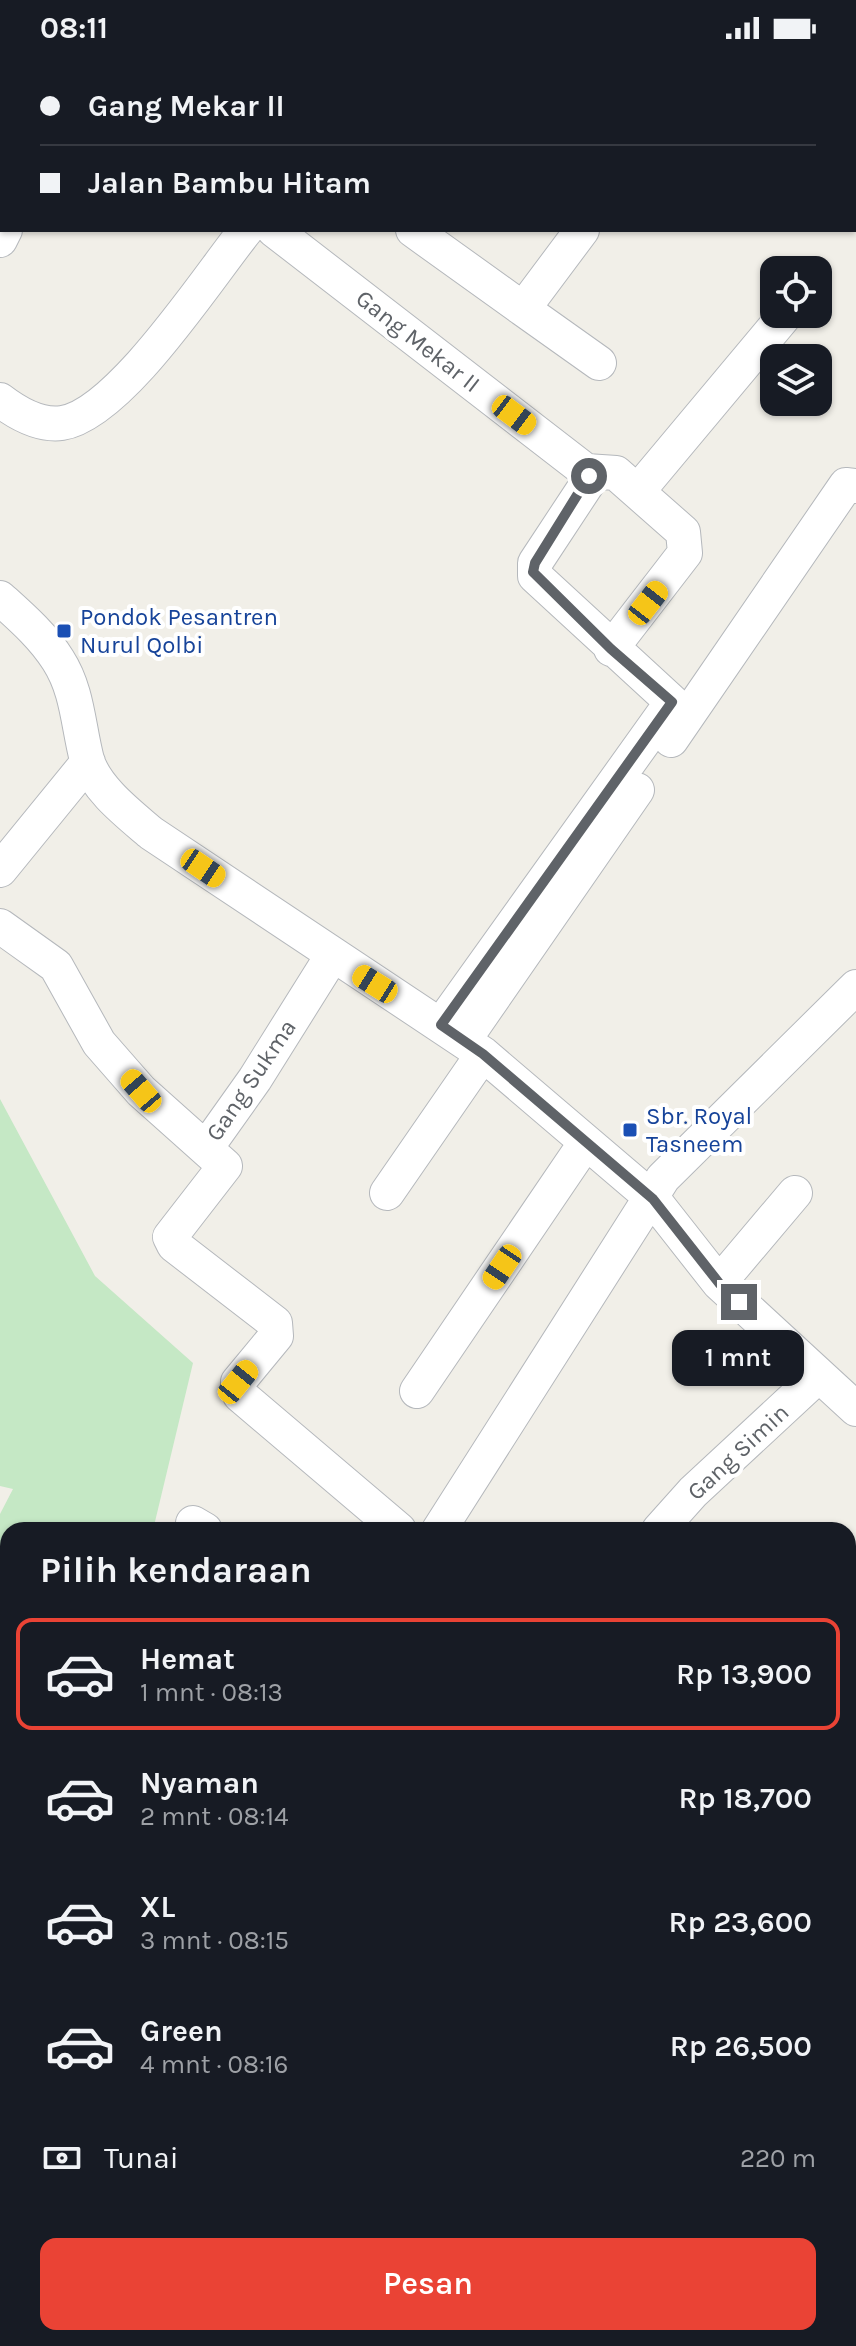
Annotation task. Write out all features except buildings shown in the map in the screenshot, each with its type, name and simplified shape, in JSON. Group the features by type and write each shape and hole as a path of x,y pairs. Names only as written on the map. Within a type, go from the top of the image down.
{"street":[{"path":"0,400 22,414 51,423 74,419 104,403 129,379 244,232"},
{"name":"Gang Mekar II","path":"277,232 586,471"},
{"path":"416,232 599,363"},
{"path":"523,309 581,232"},
{"path":"638,491 774,328"},
{"path":"387,1193 463,1039 672,702 611,649 535,576 533,568 589,481 586,471 616,473 683,532 685,553 611,649"},
{"path":"463,1039 846,485 856,486"},
{"path":"0,598 35,631 59,661 75,695 88,762 104,787 151,833 332,956 463,1039 653,1199 719,1283 856,1409"},
{"path":"0,870 88,762"},
{"name":"Gang Sukma","path":"0,926 56,966 99,1043 141,1091 206,1148 255,1079 332,956"},
{"path":"444,1522 653,1199 663,1178 856,987"},
{"path":"417,1391 586,1142"},
{"path":"206,1148 225,1166 224,1171 170,1237 174,1245 275,1323 276,1336 238,1382 240,1395 390,1522"},
{"path":"719,1283 795,1193"},
{"name":"Gang Simin","path":"666,1522 693,1492 818,1376"}],"green space":[{"path":"0,1099 95,1276 193,1363 155,1522 0,1522 0,1514 13,1489 0,1486"}],"place":[{"name":"Pondok Pesantren Nurul Qolbi","path":"64,631"},
{"name":"Sbr. Royal Tasneem","path":"630,1130"}],"route":[{"path":"589,476 589,481 535,563 533,572 611,649 672,702 441,1025 483,1054 653,1199 719,1283 739,1302"}]}
